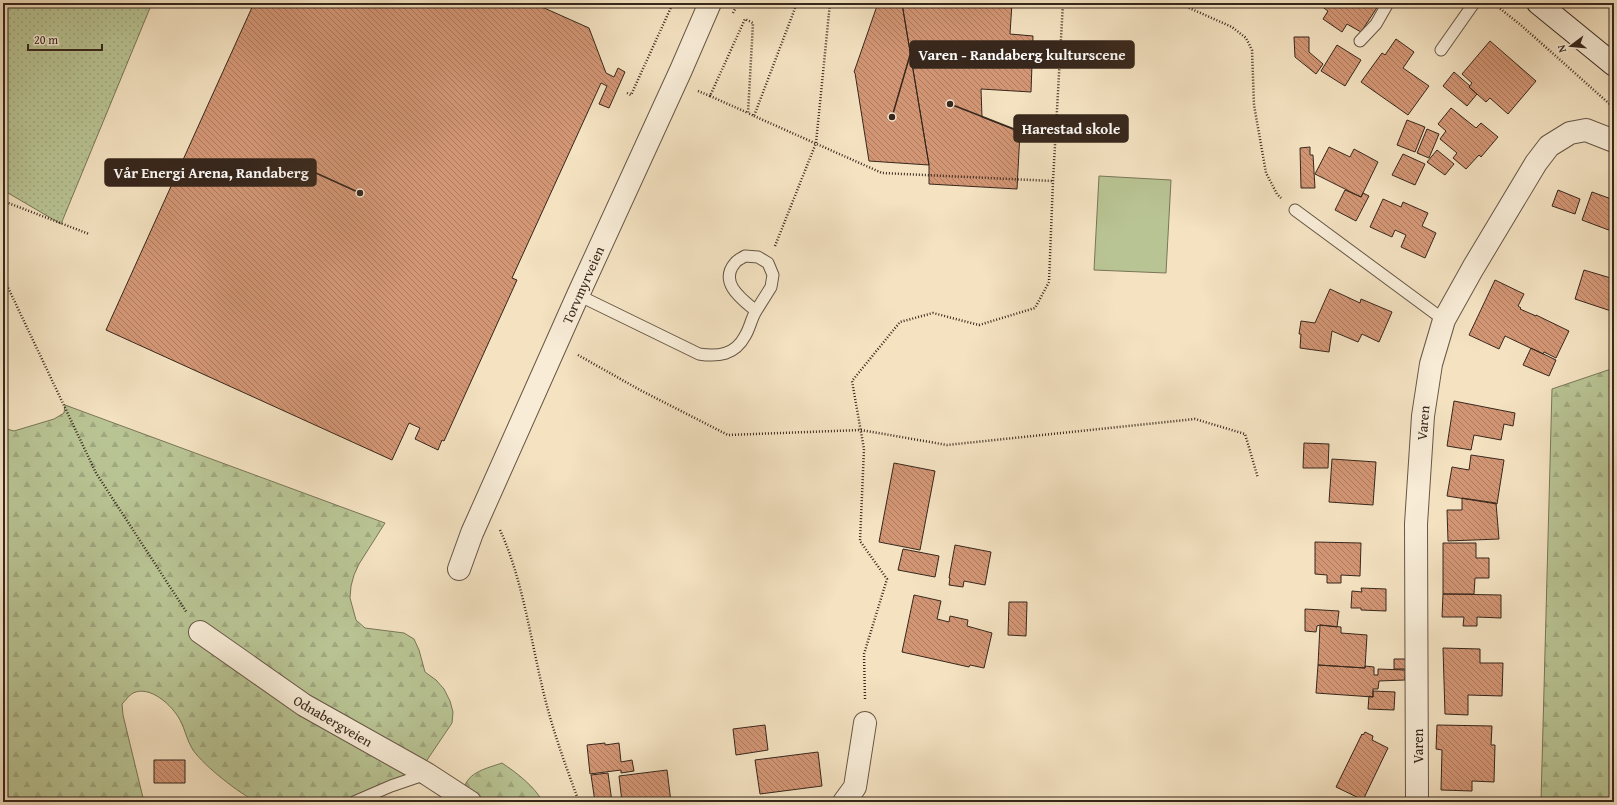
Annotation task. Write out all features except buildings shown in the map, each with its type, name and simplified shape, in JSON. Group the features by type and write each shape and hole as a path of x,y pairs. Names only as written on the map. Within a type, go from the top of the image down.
{"street":[{"path":"1538,3 1614,65"},
{"name":"Torvmyrveien","path":"459,569 480,514 578,295 682,70 708,4"},
{"name":"Varen","path":"1418,802 1416,524 1423,416 1431,364 1444,320 1473,268 1536,163 1549,146 1570,133 1586,130 1614,141"},
{"name":"Odnabergveien","path":"200,632 304,705 427,774 470,802"},
{"path":"844,802 855,787 865,723"}],"lane":[{"path":"1360,41 1376,24 1388,3"},
{"path":"1441,50 1474,3"},
{"path":"1295,210 1444,320"},
{"path":"578,295 699,354 714,356 725,354 736,347 745,336 750,320 756,311 771,287 773,275 768,263 758,256 745,256 735,263 729,274 731,287 756,311"},
{"path":"354,802 391,786 427,774"}],"path":[{"path":"627,93 631,95 673,3"},
{"path":"754,116 797,3"},
{"path":"768,263 816,143 830,3"},
{"path":"865,723 864,654 888,578 860,541 864,449 852,381 900,322 933,313 979,325 1035,308 1049,282 1052,181 1063,3"},
{"path":"1178,3 1232,27 1246,38 1252,50 1254,105 1266,173 1277,194 1295,210"},
{"path":"1493,3 1522,26 1614,108"},
{"path":"1609,3 1614,8"},
{"path":"710,96 745,19 753,23 748,113"},
{"path":"697,90 882,174 1052,181"},
{"path":"3,201 89,234"},
{"path":"3,277 96,473 200,632"},
{"path":"575,353 640,390 728,435 861,430 947,445 1195,420 1245,434 1258,478"},
{"path":"480,514 492,520 498,527 506,544 524,606 542,687 558,744 579,802"}],"green space":[{"path":"3,3 152,3 61,224 3,190"},
{"path":"1099,176 1171,180 1166,273 1094,270"},
{"path":"1614,368 1614,802 1541,802 1552,389"},
{"path":"65,405 385,523 359,564 351,586 350,598 356,620 365,628 404,633 414,639 419,650 425,672 436,680 444,689 450,701 453,712 452,723 419,772 355,802 257,802 241,793 205,764 193,750 180,720 172,708 153,694 140,691 133,693 122,704 123,715 144,802 3,802 3,428 14,431 54,419 64,413"},
{"path":"502,763 530,785 543,802 464,802 464,789 469,778 485,769"}],"place":[{"name":"Harestad skole","path":"950,104"},
{"name":"Varen - Randaberg kulturscene","path":"892,117"},
{"name":"Vår Energi Arena, Randaberg","path":"360,193"}]}
